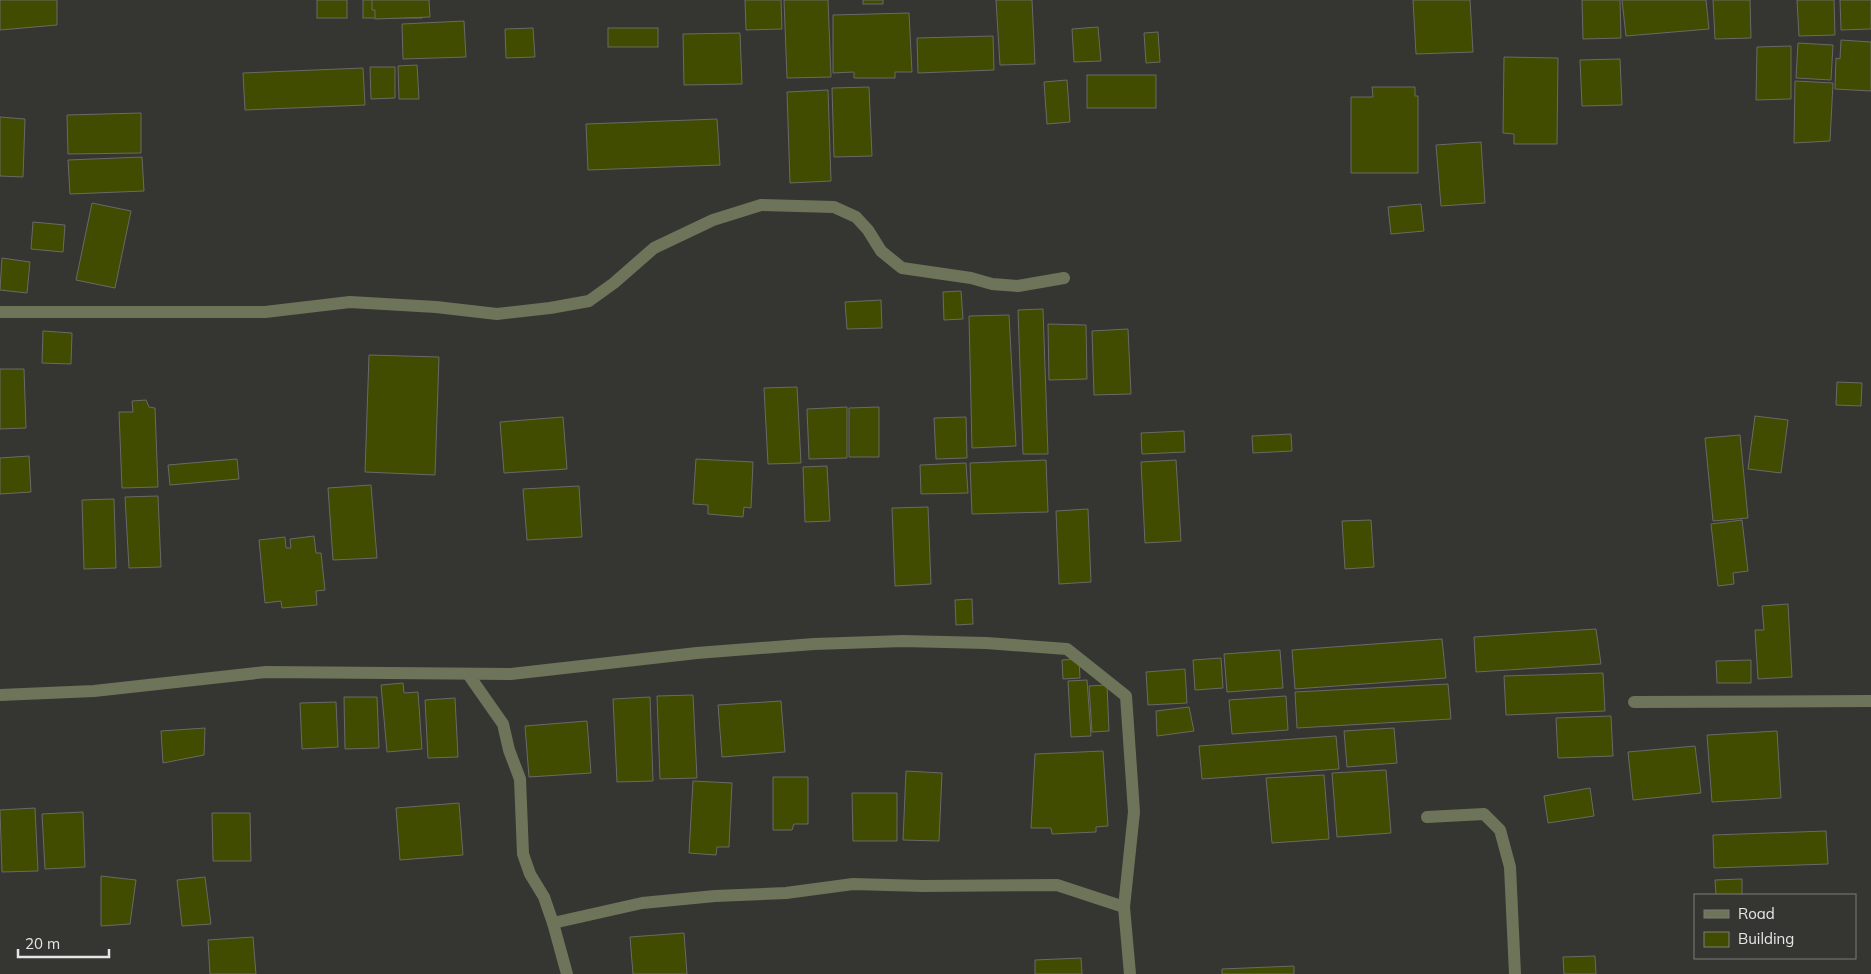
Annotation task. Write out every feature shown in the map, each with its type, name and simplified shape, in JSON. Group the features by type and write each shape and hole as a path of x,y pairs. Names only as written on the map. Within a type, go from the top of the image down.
{"street":[{"path":"0,312 265,312 350,302 436,307 498,314 550,308 589,301 614,283 654,248 713,220 761,205 834,207 856,217 868,230 880,251 902,268 971,278 992,284 1018,286 1064,278"},
{"path":"0,695 94,691 266,672 511,674 697,653 814,644 903,641 977,642 1067,649 1126,696 1134,812 1124,908 1130,974"},
{"path":"468,674 503,724 509,750 520,779 523,854 530,874 544,897 567,974"},
{"path":"1634,702 1871,701"},
{"path":"1427,817 1484,814 1500,830 1510,867 1515,974"},
{"path":"553,923 642,903 715,896 786,893 853,884 923,886 1056,885 1124,908"}],"building":[{"path":"0,0 57,0 57,25 0,30"},
{"path":"317,0 347,0 347,18 317,18"},
{"path":"363,0 422,0 422,18 363,18"},
{"path":"372,0 429,0 430,17 375,19 375,10 372,10"},
{"path":"745,0 781,0 782,29 746,30"},
{"path":"784,0 828,0 831,77 787,78"},
{"path":"863,0 883,0 883,4 863,4"},
{"path":"996,0 1032,0 1035,64 1000,65"},
{"path":"1413,0 1470,0 1473,52 1416,54"},
{"path":"1582,0 1620,0 1621,38 1583,39"},
{"path":"1622,0 1706,0 1709,29 1626,36"},
{"path":"1713,0 1750,0 1751,38 1715,39"},
{"path":"1797,0 1834,0 1835,35 1799,36"},
{"path":"1840,0 1871,0 1871,29 1841,30"},
{"path":"909,13 912,72 895,72 895,78 854,78 854,72 833,73 833,15"},
{"path":"464,21 466,57 403,59 402,24"},
{"path":"1098,27 1101,61 1074,62 1072,29"},
{"path":"533,28 535,57 506,58 505,29"},
{"path":"608,28 658,28 658,47 608,47"},
{"path":"1158,32 1160,62 1146,63 1144,33"},
{"path":"740,33 742,84 684,85 683,34"},
{"path":"993,36 994,70 918,73 917,38"},
{"path":"1841,40 1871,42 1871,91 1835,89 1836,58 1840,59"},
{"path":"1798,43 1833,45 1831,80 1796,78"},
{"path":"1791,46 1791,99 1756,100 1757,47"},
{"path":"1504,57 1558,58 1557,144 1514,144 1514,134 1503,133"},
{"path":"1620,59 1622,105 1582,106 1580,60"},
{"path":"417,65 419,99 399,99 398,66"},
{"path":"370,67 395,67 395,98 371,99"},
{"path":"363,68 365,105 245,110 243,73"},
{"path":"1087,75 1156,75 1156,108 1087,108"},
{"path":"1067,80 1070,122 1047,124 1044,82"},
{"path":"1795,81 1833,83 1830,141 1794,143"},
{"path":"869,87 872,156 834,157 832,88"},
{"path":"1372,87 1415,87 1415,96 1418,96 1418,173 1351,173 1351,97 1373,97"},
{"path":"828,90 831,181 790,183 787,92"},
{"path":"141,113 141,153 68,154 67,115"},
{"path":"0,117 25,119 23,177 0,176"},
{"path":"717,119 720,165 588,170 586,124"},
{"path":"1481,142 1485,203 1441,206 1436,145"},
{"path":"142,157 144,191 70,194 68,160"},
{"path":"92,203 131,211 115,288 76,280"},
{"path":"1421,204 1424,231 1391,234 1388,207"},
{"path":"33,222 65,225 63,252 31,249"},
{"path":"2,258 30,262 27,293 0,290"},
{"path":"961,291 963,319 944,320 943,292"},
{"path":"881,300 882,328 847,329 845,302"},
{"path":"1043,309 1048,454 1023,454 1018,310"},
{"path":"1009,315 1016,446 972,448 969,316"},
{"path":"1048,324 1086,325 1087,379 1049,380"},
{"path":"1128,329 1131,394 1094,395 1092,331"},
{"path":"43,331 72,333 71,364 42,363"},
{"path":"369,355 439,357 435,475 365,472"},
{"path":"0,369 24,369 26,428 0,429"},
{"path":"1837,382 1862,383 1861,406 1836,405"},
{"path":"797,387 801,463 768,464 764,388"},
{"path":"146,400 149,407 155,408 158,487 122,488 119,412 133,412 132,401"},
{"path":"847,407 847,458 809,459 807,409"},
{"path":"879,407 879,457 849,457 849,408"},
{"path":"1755,416 1788,420 1781,473 1748,469"},
{"path":"563,417 567,469 504,473 500,422"},
{"path":"966,417 967,458 936,459 934,418"},
{"path":"1184,431 1185,452 1142,454 1141,433"},
{"path":"1291,434 1292,451 1253,453 1252,436"},
{"path":"1740,435 1748,518 1713,521 1705,438"},
{"path":"29,456 31,492 0,494 0,458"},
{"path":"237,459 239,479 170,485 168,465"},
{"path":"696,459 753,462 751,508 744,507 743,517 708,514 708,505 693,504"},
{"path":"1046,460 1048,512 972,514 970,463"},
{"path":"1176,460 1181,541 1145,543 1141,462"},
{"path":"966,463 968,493 921,494 920,465"},
{"path":"827,466 830,521 805,522 803,467"},
{"path":"371,485 377,558 333,560 328,488"},
{"path":"579,486 582,537 527,540 523,489"},
{"path":"158,496 161,567 129,568 125,497"},
{"path":"114,499 116,568 84,569 82,500"},
{"path":"928,507 931,584 895,586 892,508"},
{"path":"1088,509 1091,582 1059,584 1056,511"},
{"path":"1371,520 1374,567 1345,569 1342,521"},
{"path":"1742,520 1748,571 1733,573 1734,584 1718,586 1711,524"},
{"path":"314,536 316,553 321,553 325,590 316,591 317,605 282,608 281,601 265,603 259,540 285,537 286,548 291,548 290,539"},
{"path":"972,599 973,624 956,625 955,600"},
{"path":"1788,604 1792,677 1758,679 1755,630 1764,630 1762,606"},
{"path":"1596,629 1601,664 1476,672 1474,637"},
{"path":"1442,639 1446,678 1295,689 1292,650"},
{"path":"1280,650 1283,688 1227,692 1224,654"},
{"path":"1221,658 1223,688 1195,690 1193,660"},
{"path":"1079,659 1080,678 1063,679 1062,660"},
{"path":"1751,660 1751,683 1717,683 1716,661"},
{"path":"1185,669 1187,703 1148,705 1146,672"},
{"path":"1603,673 1605,711 1506,715 1504,676"},
{"path":"1087,680 1091,736 1071,737 1068,681"},
{"path":"403,683 404,693 418,692 422,749 387,752 381,685"},
{"path":"1448,684 1451,719 1297,728 1295,692"},
{"path":"1107,685 1109,731 1092,732 1089,686"},
{"path":"693,695 697,778 660,779 657,696"},
{"path":"1286,696 1288,730 1232,734 1229,700"},
{"path":"344,697 377,697 379,748 345,749"},
{"path":"650,697 653,781 617,782 613,699"},
{"path":"455,698 458,757 428,758 425,700"},
{"path":"781,701 785,752 722,757 718,705"},
{"path":"336,702 338,747 302,749 300,703"},
{"path":"1189,707 1194,731 1157,736 1156,711"},
{"path":"1611,716 1613,756 1558,758 1556,718"},
{"path":"587,721 591,773 529,777 525,726"},
{"path":"205,728 204,755 163,763 161,731"},
{"path":"1394,728 1397,763 1347,767 1344,731"},
{"path":"1777,731 1781,798 1712,802 1707,735"},
{"path":"1336,736 1339,769 1202,779 1199,746"},
{"path":"1695,746 1701,793 1633,800 1628,752"},
{"path":"1103,751 1108,826 1096,827 1096,832 1052,834 1051,828 1031,828 1035,754"},
{"path":"1386,770 1391,833 1337,837 1332,773"},
{"path":"906,771 942,773 939,841 903,840"},
{"path":"1324,775 1329,839 1272,843 1266,778"},
{"path":"773,777 808,777 808,824 794,824 792,830 773,830"},
{"path":"693,781 732,783 729,847 717,847 716,855 689,853"},
{"path":"1590,788 1594,816 1548,823 1544,796"},
{"path":"852,793 897,793 897,841 853,841"},
{"path":"459,803 463,855 400,860 396,808"},
{"path":"35,808 38,871 2,872 0,810"},
{"path":"83,812 85,867 45,869 42,814"},
{"path":"212,813 250,813 251,861 213,861"},
{"path":"1826,831 1828,864 1714,868 1713,835"},
{"path":"101,876 136,880 130,924 101,926"},
{"path":"205,877 211,924 182,926 177,880"},
{"path":"1742,879 1742,894 1716,894 1715,880"},
{"path":"684,933 687,974 633,974 630,937"},
{"path":"253,937 256,974 210,974 208,940"},
{"path":"1595,956 1596,974 1564,974 1563,957"},
{"path":"1081,958 1082,974 1035,974 1035,960"},
{"path":"1294,966 1294,974 1222,974 1222,969"}]}
